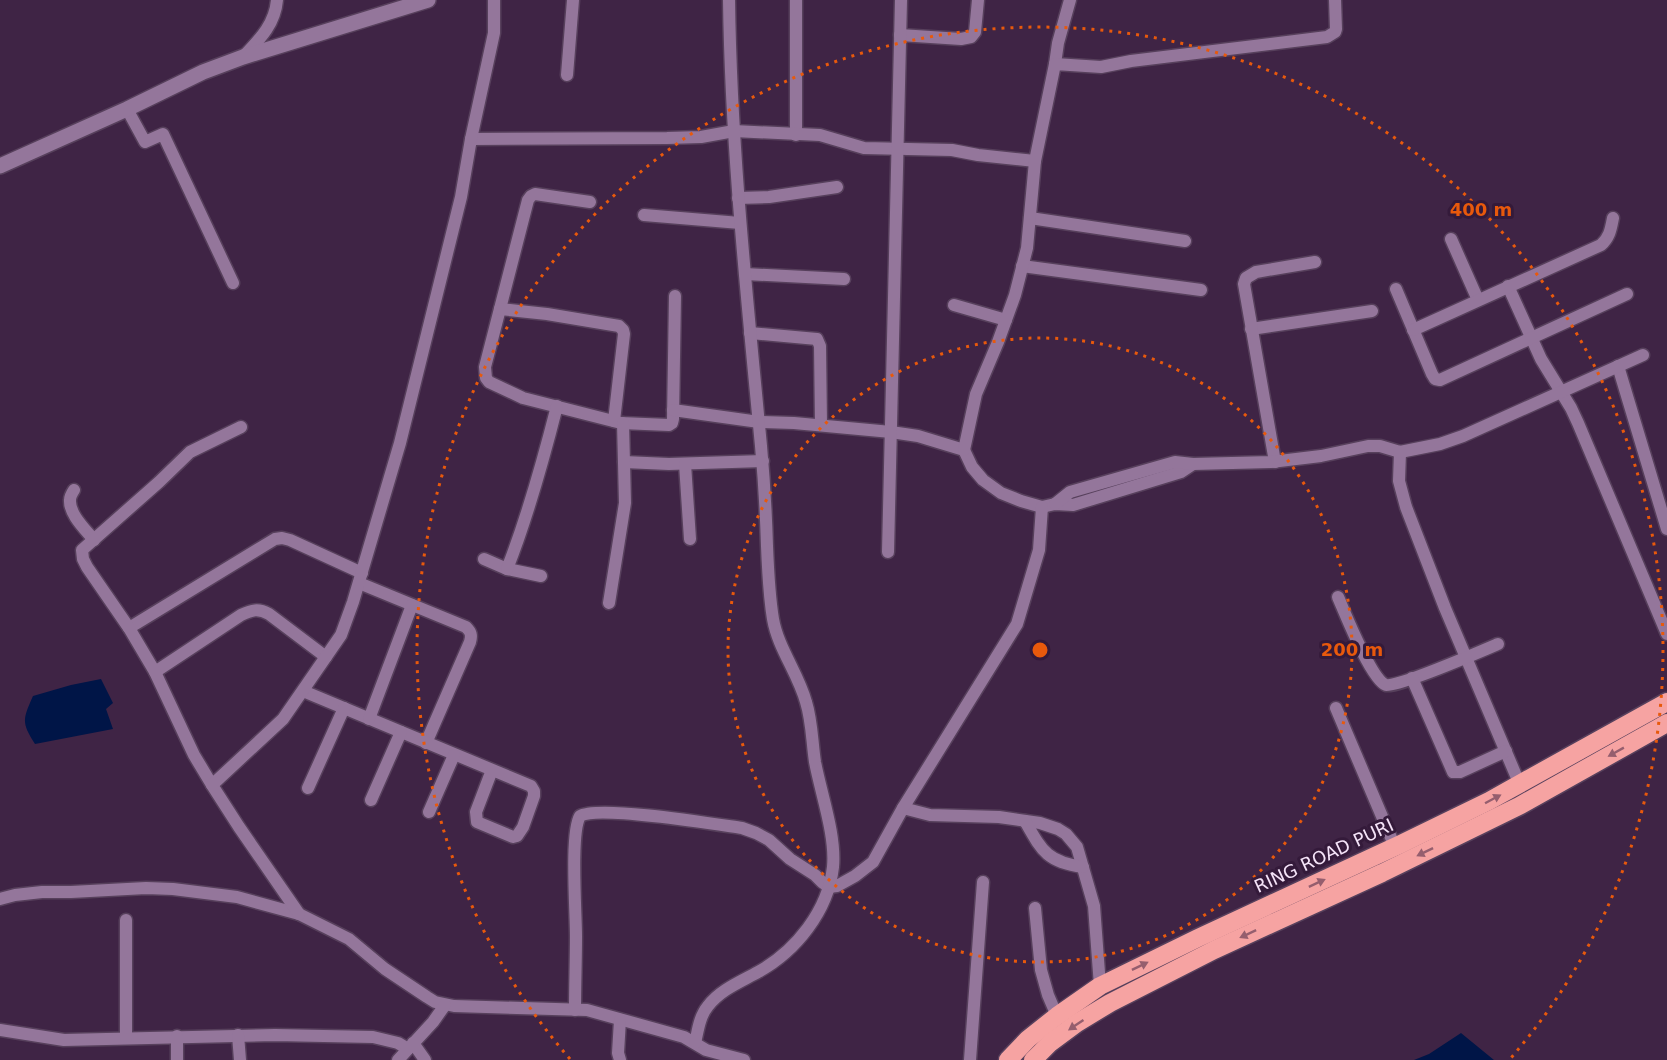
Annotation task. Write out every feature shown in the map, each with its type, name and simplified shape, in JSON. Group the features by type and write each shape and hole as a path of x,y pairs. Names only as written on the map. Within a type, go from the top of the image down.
{"highway":[{"name":"RING ROAD PURI","path":"1008,1060 1028,1039 1100,986 1489,801 1667,702"},
{"path":"1033,1060 1050,1043 1077,1023 1110,1003 1214,950 1382,873 1519,806 1667,723"}],"street":[{"path":"243,57 266,33 276,11 277,0"},
{"path":"0,165 127,109 203,72 243,57 428,0"},
{"path":"212,785 283,719 341,636 400,443 461,197 494,33 494,0"},
{"path":"567,75 573,0"},
{"path":"695,1043 705,1009 716,997 775,962 791,948 809,926 829,887 833,869 832,847 816,765 810,717 806,700 773,622 769,589 763,461 738,198 729,0"},
{"path":"796,0 796,135"},
{"path":"888,552 901,0"},
{"path":"900,35 961,39 971,37 975,32 978,0"},
{"path":"1070,0 1058,43 1035,161 1030,218 1022,266 1015,295 976,394 964,450 972,467 1001,493 1042,507 1054,504 1070,492 1176,462 1193,464 1275,462 1321,456 1368,446 1380,446 1400,452 1448,441 1643,355"},
{"path":"1055,64 1101,67 1131,61 1327,37 1336,29 1335,0"},
{"path":"127,109 145,142 163,134 233,283"},
{"path":"471,140 701,137 734,131 819,135 864,148 952,150 978,156 1035,161"},
{"path":"738,198 837,188"},
{"path":"590,202 535,194 528,200 485,367 486,378 489,382 523,398 619,422 669,425 672,423 673,410 675,296"},
{"path":"644,215 740,223"},
{"path":"1030,218 1185,241"},
{"path":"1413,330 1601,245 1610,234 1613,218"},
{"path":"1450,239 1478,300"},
{"path":"1275,462 1244,284 1246,278 1256,272 1315,262"},
{"path":"1022,266 1201,290"},
{"path":"745,274 844,279"},
{"path":"1508,286 1550,374 1578,423 1667,634"},
{"path":"1396,289 1432,374 1435,379 1440,380 1627,294"},
{"path":"954,305 1006,320"},
{"path":"500,309 619,326 623,330 619,422 624,462 624,512 609,603"},
{"path":"1251,329 1372,311"},
{"path":"750,333 817,339 820,346 821,425"},
{"path":"1618,366 1662,493 1667,529"},
{"path":"507,569 542,466 557,406"},
{"path":"673,410 759,422 891,432 918,436 964,450"},
{"path":"241,427 190,452 82,550 83,559 155,672 194,755 212,785 299,914"},
{"path":"1400,452 1399,481 1424,557 1520,785"},
{"path":"624,462 685,464 763,461"},
{"path":"685,464 690,539"},
{"path":"74,490 70,501 74,513 93,540"},
{"path":"575,1010 575,850 576,822 580,816 585,813 630,814 742,828 756,832 769,840 790,859 829,887 846,881 873,862 903,808 1017,624 1039,550 1042,507"},
{"path":"129,628 275,539 290,540 412,605 466,627 470,631 471,636 426,743"},
{"path":"484,559 507,569 541,576"},
{"path":"1338,597 1365,657 1386,685 1390,686 1412,678 1498,644"},
{"path":"369,719 412,605"},
{"path":"155,672 241,615 261,609 326,657"},
{"path":"1412,678 1453,772 1460,772 1506,752"},
{"path":"303,691 531,786 534,796 518,836 513,837 477,822 476,813 492,770"},
{"path":"308,788 344,708"},
{"path":"1336,708 1395,847"},
{"path":"371,800 401,732"},
{"path":"429,812 454,755"},
{"path":"903,808 930,815 999,817 1040,823 1066,834 1077,847 1096,918 1100,986"},
{"path":"1025,821 1042,850 1051,858 1067,865 1083,867"},
{"path":"970,1060 983,882"},
{"path":"0,899 42,892 146,888 237,897 299,914 349,939 385,969 435,1002 445,1005 587,1010 684,1037 706,1050 744,1060"},
{"path":"1035,908 1041,970 1057,1016"},
{"path":"126,920 126,1038"},
{"path":"398,1060 445,1005"},
{"path":"620,1020 618,1053 620,1060"},
{"path":"0,1030 64,1040 238,1035 373,1037 411,1046 425,1060"},
{"path":"238,1035 240,1060"},
{"path":"177,1036 177,1060"}],"water":[{"path":"101,679 113,703 106,709 113,729 35,744 27,730 25,720 33,696"},
{"path":"1461,1033 1494,1060 1414,1060 1429,1054"}]}
